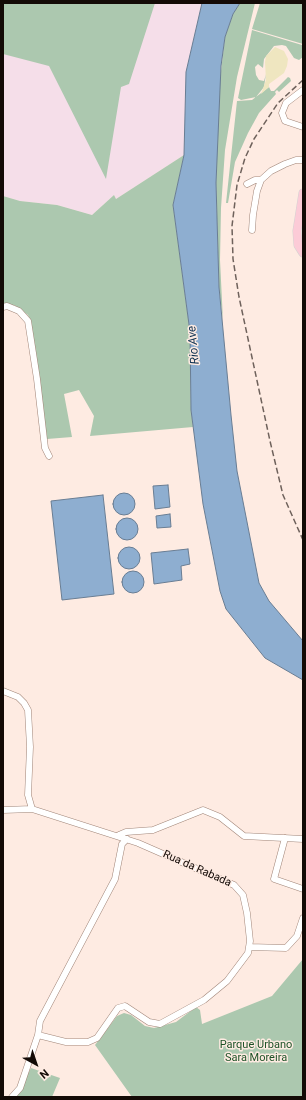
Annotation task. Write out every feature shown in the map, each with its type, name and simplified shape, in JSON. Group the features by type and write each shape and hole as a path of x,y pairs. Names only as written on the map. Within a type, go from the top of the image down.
{"main road":[{"path":"303,193 296,231 298,245 303,253"}],"street":[{"path":"303,90 286,103 282,113 285,122 300,126 303,120"},
{"path":"252,230 257,191 261,180 271,171 284,164 296,160 303,160"},
{"path":"247,184 255,180 261,180"},
{"path":"3,307 6,306 19,310 28,321 37,379 45,448 49,456"},
{"path":"3,692 18,697 28,710 30,740 28,795 32,809"},
{"name":"Rua da Rabada","path":"3,810 32,809 119,835 234,885 243,895 247,913 250,941 248,952 238,968 216,991 204,1000 160,1024 149,1022 125,1006 118,1008 96,1038 88,1042 66,1042 38,1035"},
{"path":"119,835 126,832 153,830 202,810 220,817 244,836 303,839"},
{"path":"285,838 274,879 303,889"},
{"path":"12,1097 20,1088 38,1035 40,1021 115,879 122,844 127,839"},
{"path":"249,947 286,948 297,936 303,918"}],"shaded area":[{"path":"3,3 202,3 186,72 184,155 116,199 114,195 92,215 57,205 20,201 3,196"}],"green space":[{"path":"3,3 155,3 129,84 121,87 106,179 49,66 3,54"},
{"path":"240,3 255,3 237,77 225,150 221,208 220,260 223,321 219,287 216,183 219,88 225,37 233,14"},
{"path":"260,3 303,3 303,44 252,29"},
{"path":"252,30 302,45 303,57 299,60 294,58 286,46 274,46 264,59 263,68 258,64 255,67 256,75 259,80 264,81 266,74 264,87 256,97 241,100 238,98"},
{"path":"288,77 291,81 279,92 277,90 275,92 276,94 259,113 248,133 235,162 228,203 226,203 237,101 252,100 269,87 271,91 274,91"},
{"path":"184,155 173,205 190,332 191,410 193,427 90,436 94,416 79,390 64,394 72,437 47,439 31,323 28,315 14,305 3,306 3,196 20,201 57,205 92,215 114,195 116,199"},
{"name":"Parque Urbano Sara Moreira","path":"303,959 303,1097 132,1097 95,1045 117,1016 124,1013 131,1015 145,1026 154,1028 176,1022 196,1007 200,1010 202,1024 272,996"},
{"path":"31,1068 60,1078 52,1097 16,1097"}],"sand":[{"path":"275,47 284,51 288,59 287,66 284,73 269,84 269,87 261,94 266,80 266,56"}],"water":[{"name":"Rio Ave","path":"202,3 240,3 233,14 225,37 221,66 216,183 219,287 237,471 259,583 269,601 303,641 303,680 265,658 226,609 220,591 203,504 191,410 190,332 173,205 184,155 186,72"},
{"path":"168,485 170,507 155,509 153,486"},
{"path":"120,493 128,493 135,500 135,508 128,515 120,515 113,508 113,500"},
{"path":"103,495 114,594 62,600 51,501"},
{"path":"170,514 171,527 157,528 156,516"},
{"path":"123,518 131,518 138,525 138,533 131,540 123,540 116,533 116,525"},
{"path":"125,547 133,547 140,554 140,562 133,569 125,569 118,562 118,554"},
{"path":"188,549 190,564 181,566 182,580 154,584 151,553"},
{"path":"129,571 137,571 144,578 144,586 137,593 129,593 122,586 122,578"}],"railway":[{"path":"303,80 278,103 254,139 245,158 237,185 232,226 233,259 239,297 270,441 283,495 303,540"}]}
